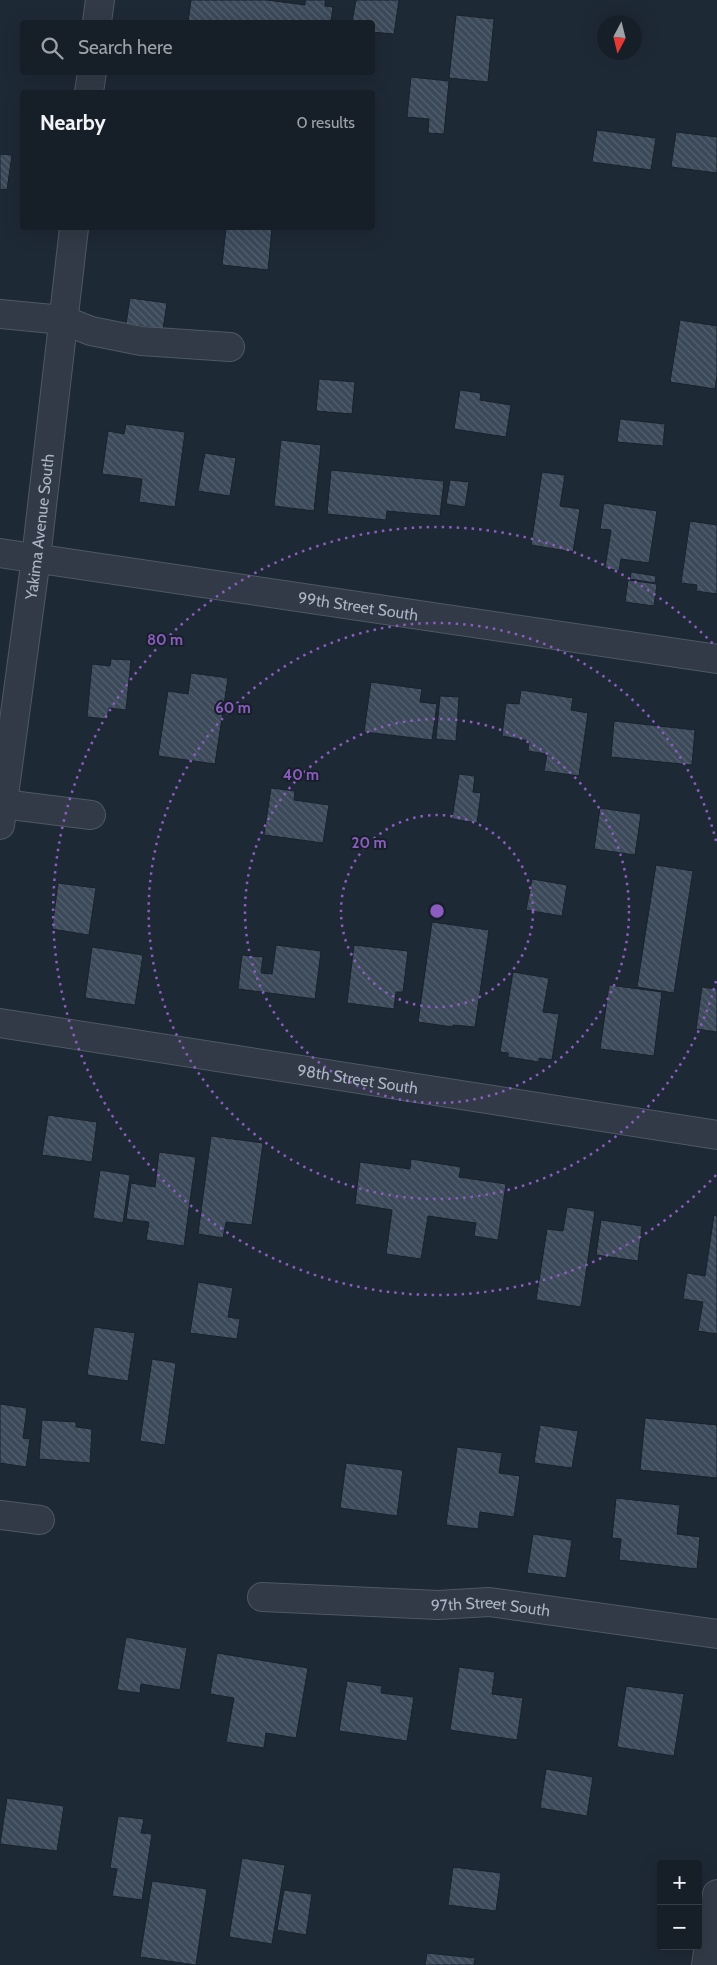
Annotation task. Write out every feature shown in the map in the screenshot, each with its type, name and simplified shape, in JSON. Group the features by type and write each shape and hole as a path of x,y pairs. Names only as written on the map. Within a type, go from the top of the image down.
{"street":[{"path":"97,20 100,0"},
{"path":"89,90 92,75"},
{"name":"Yakima Avenue South","path":"1,814 36,558 74,230"},
{"path":"0,314 63,320 91,330 141,341 230,347"},
{"name":"99th Street South","path":"0,553 717,658"},
{"path":"1,814 91,816"},
{"name":"98th Street South","path":"0,1023 717,1135"},
{"path":"0,1515 40,1520"},
{"name":"97th Street South","path":"262,1597 438,1605 489,1602 717,1634"},
{"path":"706,1965 717,1894"}],"building":[{"path":"191,0 267,0 305,5 305,0 325,0 325,6 333,7 331,20 188,20"},
{"path":"356,0 399,0 394,34 375,32 375,20 352,20"},
{"path":"456,15 494,19 488,82 449,78"},
{"path":"411,77 449,81 444,134 428,133 429,119 407,117"},
{"path":"597,130 656,138 651,170 592,162"},
{"path":"676,132 717,137 717,173 671,167"},
{"path":"0,154 12,155 7,190 0,189"},
{"path":"226,230 272,230 268,270 222,265"},
{"path":"130,298 167,303 163,329 126,324"},
{"path":"680,320 717,326 717,376 715,389 670,382"},
{"path":"319,379 355,382 352,414 316,411"},
{"path":"460,390 481,393 480,400 511,405 506,437 454,429"},
{"path":"620,419 665,424 663,446 617,442"},
{"path":"126,424 185,432 175,507 139,502 142,479 102,474 108,431 124,434"},
{"path":"281,440 321,445 314,511 274,506"},
{"path":"205,453 236,458 230,496 198,491"},
{"path":"331,470 444,481 440,516 387,511 386,520 327,514"},
{"path":"542,472 565,475 560,506 580,509 573,552 531,545"},
{"path":"450,480 469,482 465,507 446,504"},
{"path":"604,503 657,511 649,563 621,559 619,571 605,568 611,530 600,529"},
{"path":"690,521 717,525 717,594 696,591 697,585 681,583"},
{"path":"631,572 656,576 655,583 630,579"},
{"path":"628,580 657,584 654,606 625,602"},
{"path":"111,659 131,660 126,710 109,708 107,719 87,717 92,664 110,666"},
{"path":"191,673 228,678 215,764 158,756 168,691 188,694"},
{"path":"371,682 422,689 420,702 437,704 432,740 364,732"},
{"path":"521,690 573,698 571,710 588,713 579,776 544,771 547,754 528,751 529,741 502,736 506,703 519,704"},
{"path":"440,696 459,697 456,741 436,739"},
{"path":"614,721 695,730 692,765 611,757"},
{"path":"459,774 475,776 473,792 481,793 477,823 452,819"},
{"path":"271,788 295,791 294,800 329,805 323,843 264,835"},
{"path":"600,808 641,814 635,855 594,849"},
{"path":"656,865 693,871 674,993 637,987"},
{"path":"532,879 567,885 562,916 526,910"},
{"path":"58,883 96,888 89,935 52,929"},
{"path":"432,922 489,930 475,1027 453,1025 453,1027 418,1022"},
{"path":"276,945 321,951 315,999 238,989 242,955 263,957 261,973 272,974"},
{"path":"354,945 408,951 403,992 396,992 394,1009 347,1003"},
{"path":"92,947 143,955 135,1005 85,998"},
{"path":"513,972 549,978 543,1012 559,1014 552,1060 539,1058 539,1062 508,1057 508,1053 500,1052"},
{"path":"609,985 662,992 654,1056 600,1049"},
{"path":"717,986 717,1032 696,1029 702,987 716,989"},
{"path":"48,1115 97,1122 92,1162 42,1155"},
{"path":"211,1136 263,1143 252,1225 226,1222 223,1238 198,1234"},
{"path":"159,1152 196,1157 184,1246 146,1240 149,1222 126,1219 131,1183 155,1187"},
{"path":"411,1159 461,1167 459,1177 506,1184 498,1240 474,1236 476,1223 428,1216 421,1259 386,1254 392,1210 355,1204 360,1162 410,1169"},
{"path":"100,1170 130,1175 123,1223 93,1218"},
{"path":"567,1207 595,1211 581,1307 536,1300 547,1229 563,1231"},
{"path":"714,1215 717,1216 717,1334 698,1331 703,1302 683,1299 687,1273 705,1276"},
{"path":"601,1220 642,1226 638,1261 596,1255"},
{"path":"198,1282 233,1288 228,1317 240,1319 237,1339 190,1333"},
{"path":"94,1327 135,1333 128,1381 87,1375"},
{"path":"152,1359 176,1363 165,1445 140,1441"},
{"path":"0,1404 27,1408 23,1438 30,1439 26,1467 0,1463"},
{"path":"645,1418 717,1425 717,1478 640,1470"},
{"path":"42,1420 76,1422 76,1427 92,1429 90,1463 39,1459"},
{"path":"540,1425 578,1431 572,1468 534,1463"},
{"path":"457,1447 502,1453 499,1473 520,1476 514,1517 480,1512 478,1529 446,1525"},
{"path":"346,1463 403,1470 397,1516 340,1508"},
{"path":"616,1498 680,1505 677,1534 700,1537 697,1569 619,1560 621,1539 612,1538"},
{"path":"533,1534 572,1540 566,1578 527,1573"},
{"path":"126,1637 187,1648 180,1690 141,1684 140,1693 117,1690"},
{"path":"217,1653 308,1668 296,1738 266,1733 264,1748 226,1742 234,1698 210,1694"},
{"path":"459,1667 495,1672 492,1694 523,1698 517,1740 450,1730"},
{"path":"347,1681 382,1686 381,1693 414,1697 407,1741 339,1731"},
{"path":"626,1686 684,1694 674,1756 617,1747"},
{"path":"546,1769 593,1777 587,1816 540,1808"},
{"path":"7,1798 64,1806 57,1851 0,1844"},
{"path":"118,1816 144,1819 141,1833 152,1834 142,1900 112,1896 117,1869 110,1868"},
{"path":"242,1858 285,1865 272,1944 229,1937"},
{"path":"453,1867 501,1873 496,1911 448,1905"},
{"path":"152,1881 207,1889 196,1965 140,1957"},
{"path":"284,1890 312,1894 306,1935 277,1930"},
{"path":"427,1953 475,1958 474,1965 425,1965"}]}
